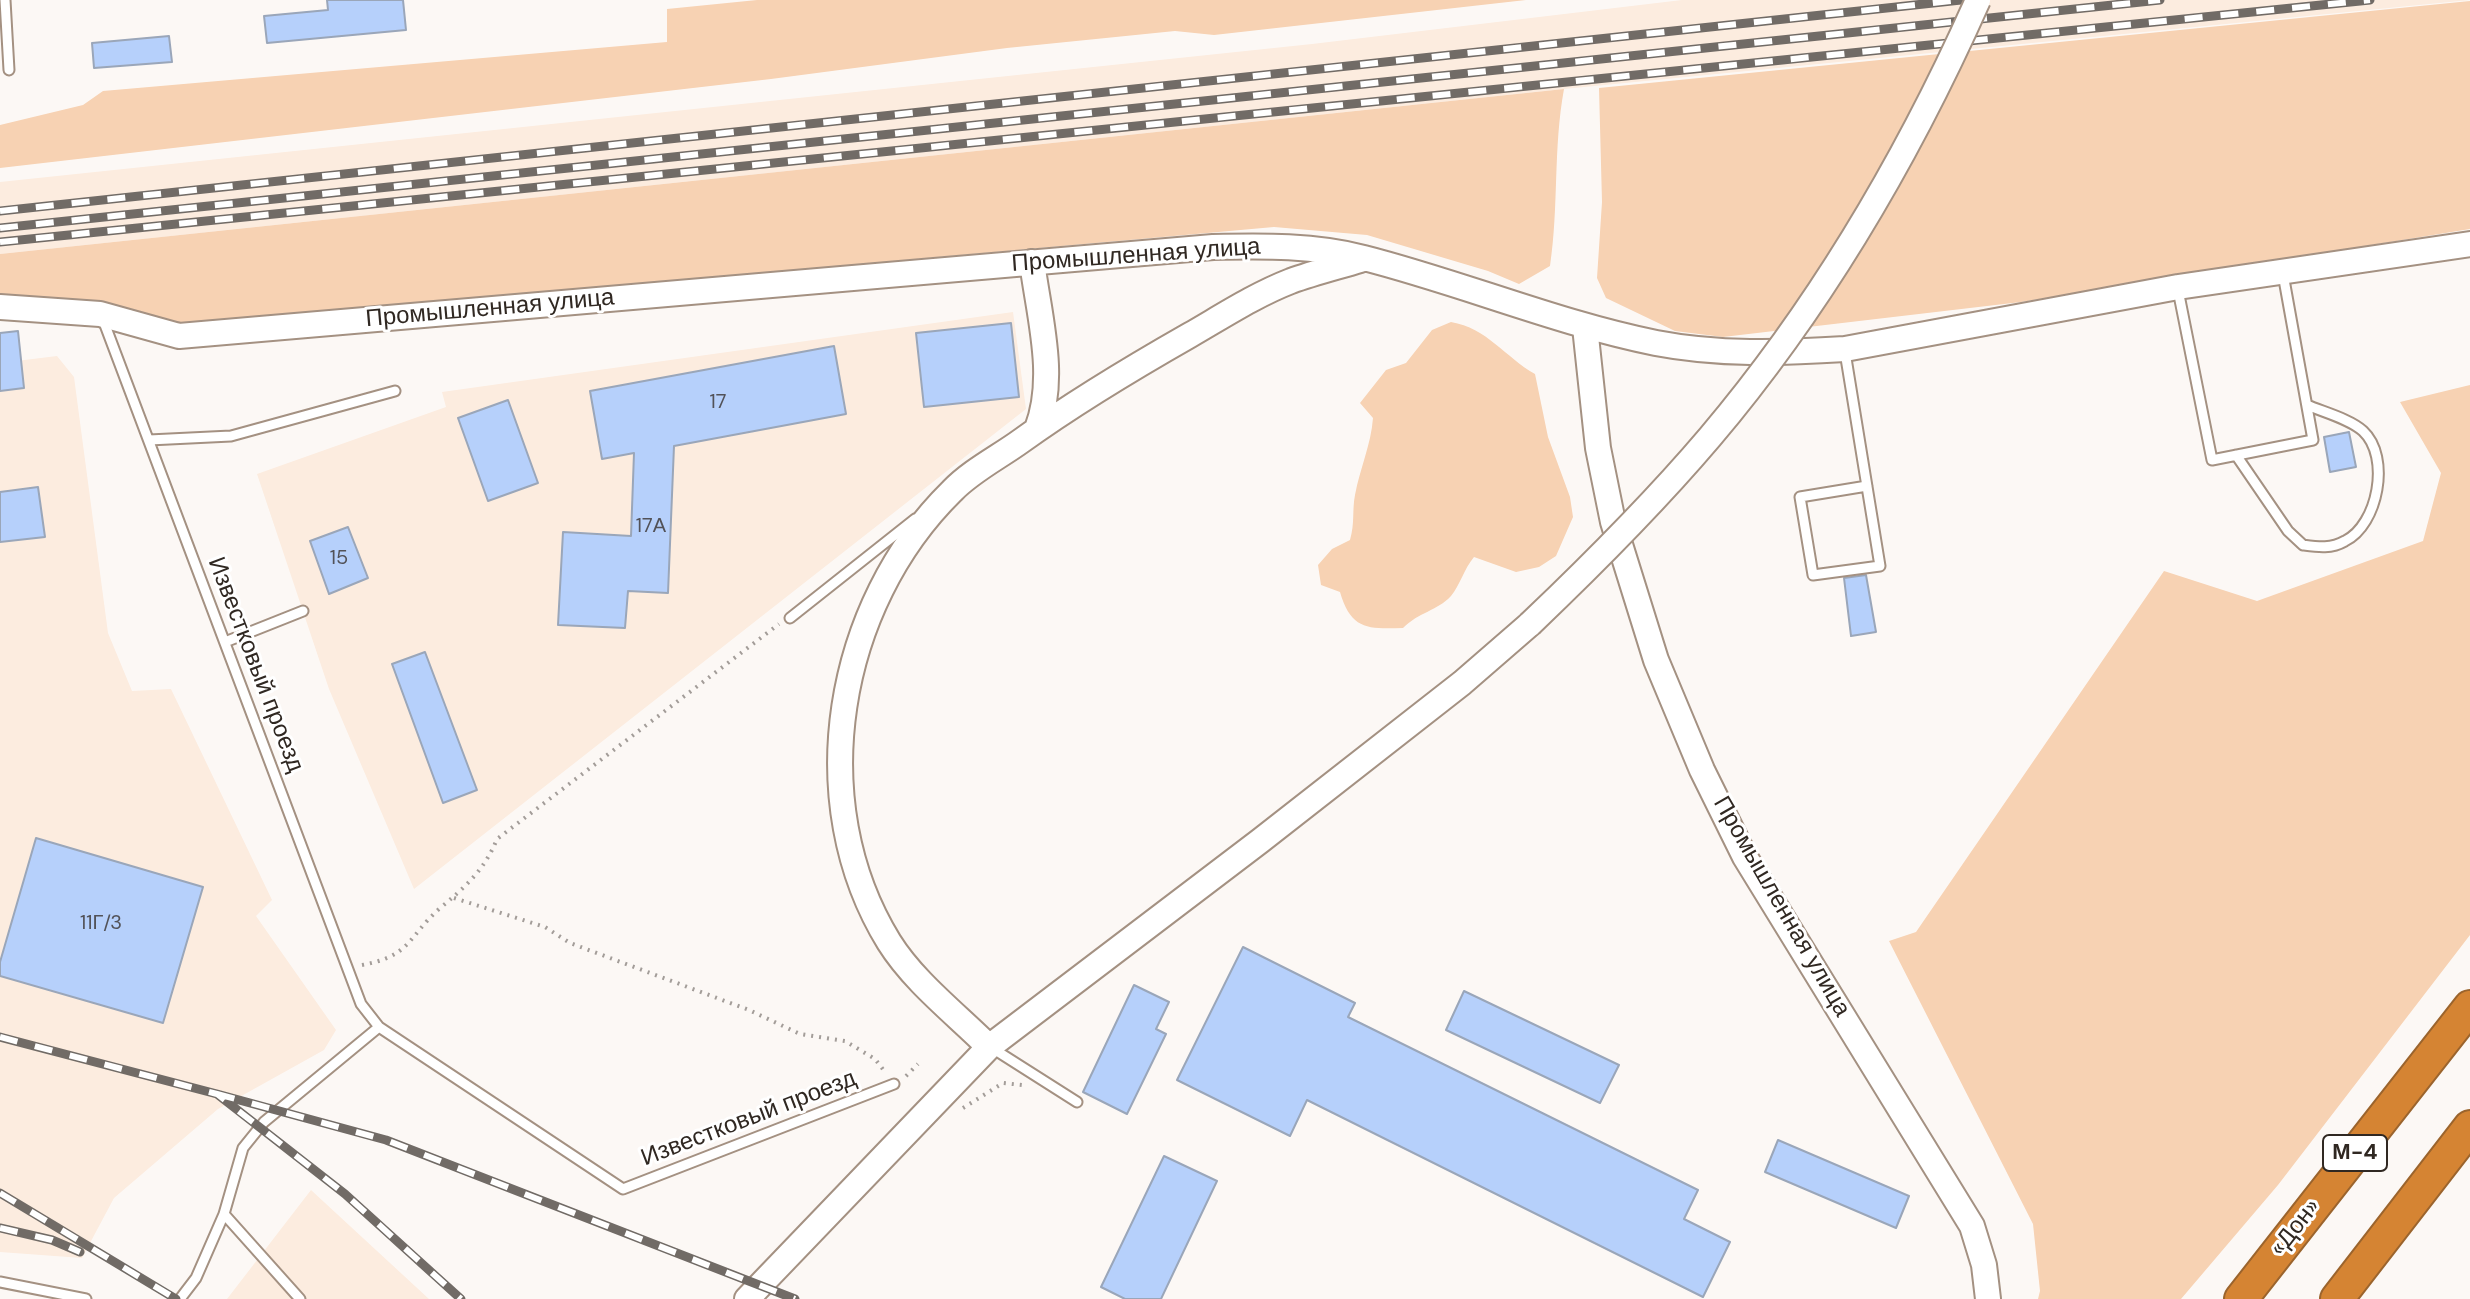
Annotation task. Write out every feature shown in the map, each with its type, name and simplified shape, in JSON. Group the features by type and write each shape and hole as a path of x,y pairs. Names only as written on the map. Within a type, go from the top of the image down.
{"highway":[{"name":"«Дон»","path":"2241,1299 2470,1007"},
{"path":"2337,1299 2470,1127"}],"street":[{"path":"747,1299 989,1047 1462,683 1530,624 1662,492 1761,374 1884,186 1978,0"},
{"path":"1585,327 1659,344 1719,351 1845,349 2178,287 2470,244"},
{"name":"Промышленная улица","path":"0,307 100,314 179,336 1213,247 1272,246 1367,258 1585,327 1598,448 1613,522 1656,660 1702,770 1745,857 1972,1226 1984,1265 1988,1299"},
{"path":"989,1047 912,971 889,942 865,893 848,841 839,777 840,723 850,670 871,610 903,552 952,490 1037,429 1106,383 1252,299 1292,281 1367,258"},
{"path":"1032,262 1047,382 1046,405 1037,429"}],"lane":[{"path":"5,0 9,70"},
{"path":"2178,287 2212,460 2313,440 2282,271"},
{"name":"Известковый проезд","path":"100,314 361,1004 379,1027 623,1189 894,1084"},
{"path":"1845,349 1880,566 1813,575 1800,497 1867,486"},
{"path":"149,440 231,436 395,391"},
{"path":"2236,455 2288,531 2303,545 2333,546 2348,540 2359,531 2376,493 2379,474 2375,453 2362,430 2307,405"},
{"path":"790,618 952,490"},
{"path":"225,642 303,611"},
{"path":"180,1299 196,1278 224,1214 243,1148 259,1126 379,1027"},
{"path":"989,1047 1077,1102"},
{"path":"224,1214 300,1299"},
{"path":"0,1282 86,1299"}],"path":[{"path":"348,968 387,960 412,943 437,911 454,898 488,862 497,839 767,630 790,618"},
{"path":"454,898 545,927 570,943 749,1010 800,1034 845,1041 875,1059 894,1084"},
{"path":"961,1110 980,1094 1003,1083 1022,1085 1039,1078"}],"shaded area":[{"path":"757,0 1526,0 1214,35 1175,31 1007,48 771,79 0,168 0,125 83,105 103,91 667,42 667,9"},
{"path":"1682,0 2470,0 1564,89 0,254 0,182 1312,44"},
{"path":"2470,1 2470,229 2021,302 1723,337 1675,331 1606,298 1597,278 1602,202 1599,88"},
{"path":"1564,89 1558,134 1550,266 1519,284 1488,271 1367,235 1274,227 181,325 0,307 0,254"},
{"path":"1013,312 1026,409 414,889 329,689 257,474 446,407 442,392"},
{"path":"1451,322 1475,330 1535,374 1548,437 1570,497 1573,517 1556,556 1539,567 1516,572 1474,557 1451,596 1403,628 1362,625 1350,614 1340,592 1321,585 1318,565 1332,549 1350,540 1355,495 1373,418 1360,403 1386,370 1406,363 1432,330"},
{"path":"57,356 74,377 108,633 132,691 171,689 272,900 256,916 336,1030 324,1050 218,1109 114,1198 82,1258 0,1252 0,363"},
{"path":"2470,385 2470,935 2278,1185 2181,1299 2038,1299 2040,1291 2033,1224 1889,941 1916,932 2164,571 2257,601 2423,541 2441,473 2400,402"},
{"path":"311,1190 429,1299 227,1299"}],"building":[{"path":"327,0 403,0 406,30 267,43 264,16 328,10"},
{"path":"169,36 172,62 94,68 92,43"},
{"path":"1011,323 1019,397 924,407 916,333"},
{"path":"18,331 24,388 0,391 0,333"},
{"path":"834,346 846,414 674,446 668,593 628,591 625,628 558,625 563,532 631,536 634,453 602,459 590,391"},
{"path":"508,400 538,483 488,501 458,418"},
{"path":"2349,432 2356,467 2330,472 2324,437"},
{"path":"38,487 45,537 0,542 0,492"},
{"path":"348,527 368,578 329,594 310,541"},
{"path":"1866,575 1876,632 1851,636 1844,578"},
{"path":"425,652 477,790 443,803 392,664"},
{"path":"36,838 203,887 163,1023 0,976 0,962"},
{"path":"1243,947 1355,1003 1348,1017 1698,1190 1684,1219 1730,1242 1703,1297 1307,1100 1290,1136 1177,1080"},
{"path":"1134,985 1169,1002 1156,1029 1166,1034 1127,1114 1083,1092"},
{"path":"1464,991 1619,1065 1600,1103 1446,1030"},
{"path":"1778,1140 1909,1196 1896,1228 1765,1172"},
{"path":"1164,1156 1217,1181 1161,1299 1125,1299 1101,1287"}],"railway":[{"path":"0,211 1961,0"},
{"path":"0,228 2160,0"},
{"path":"0,242 2370,0"},
{"path":"0,1037 217,1094 345,1194 461,1299"},
{"path":"217,1094 386,1140 795,1299"},
{"path":"0,1193 176,1299"},
{"path":"0,1228 52,1240 80,1252"}]}
